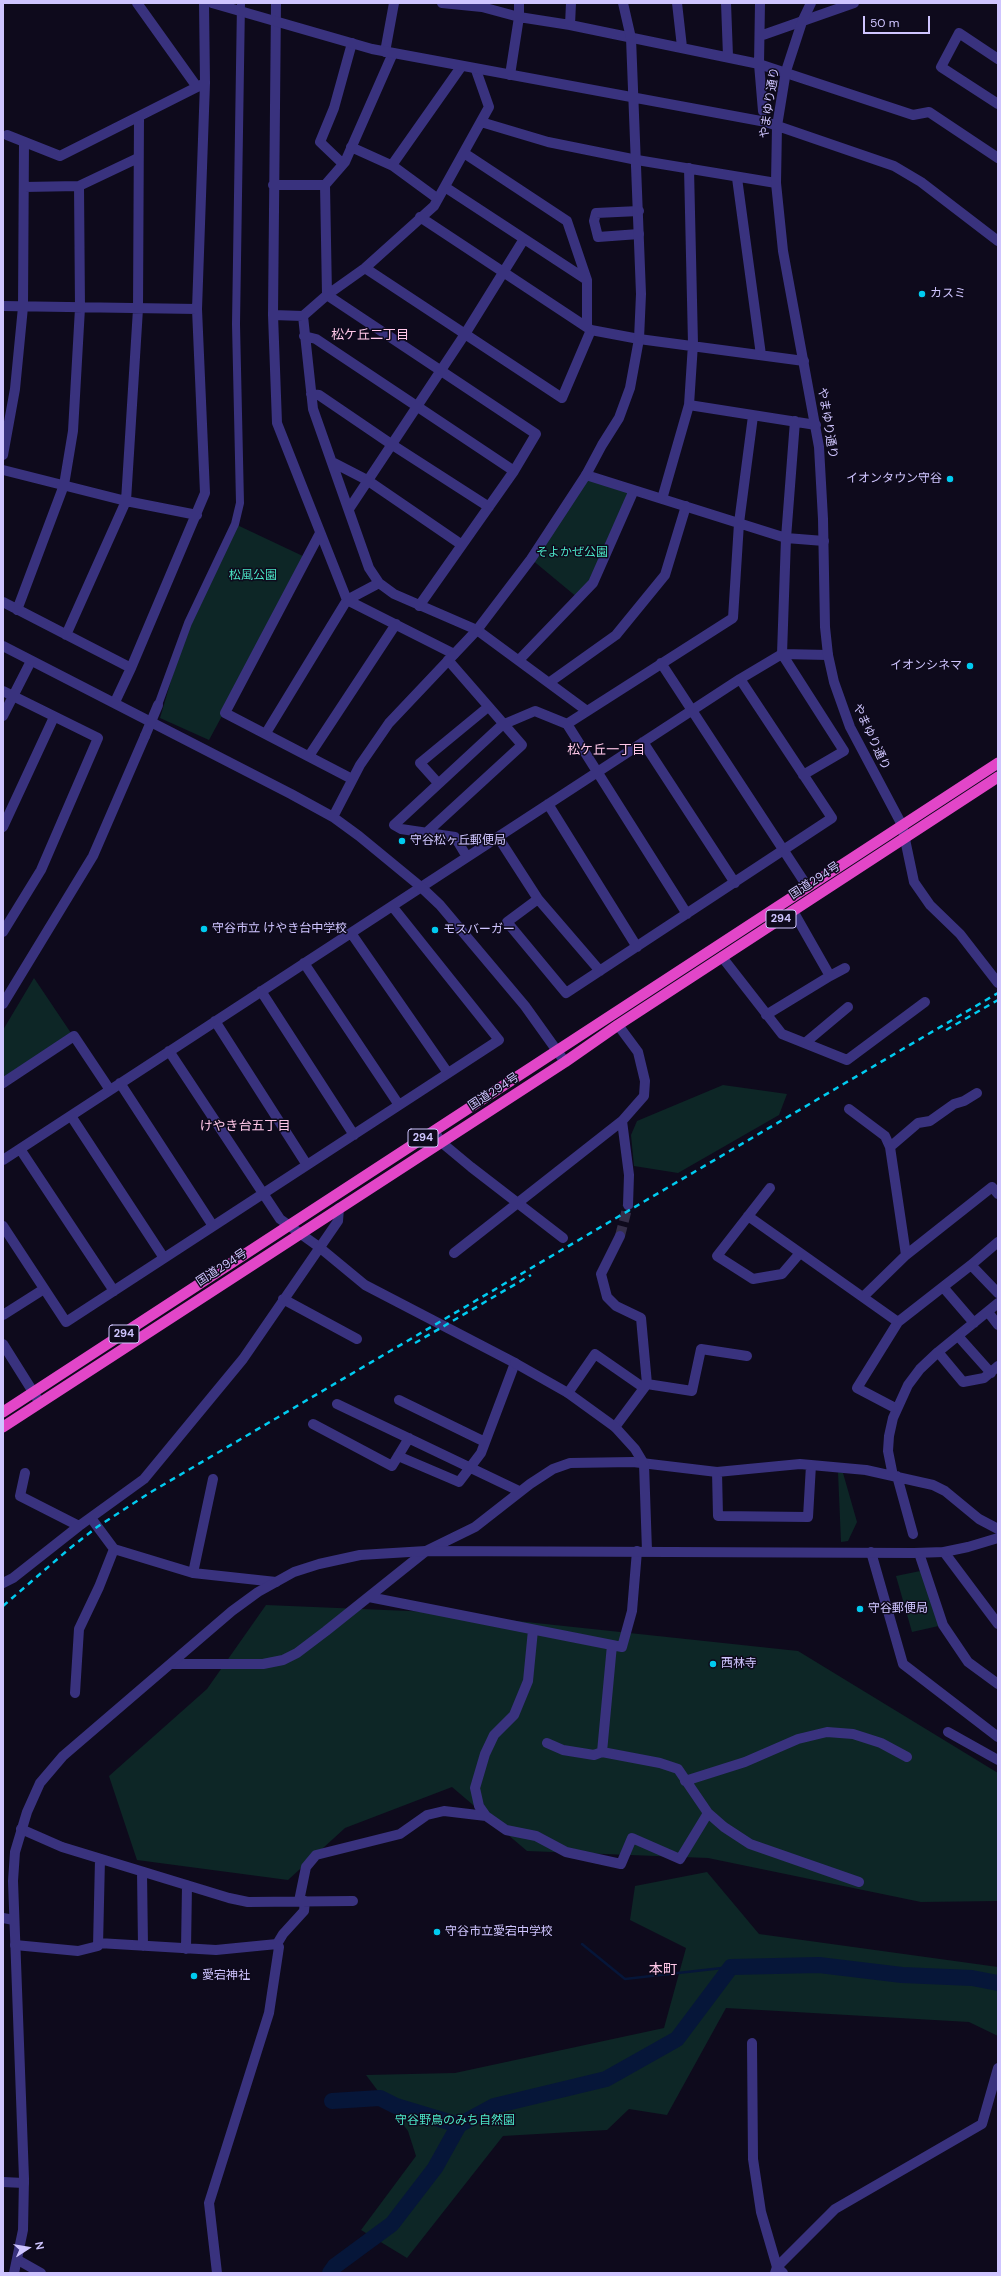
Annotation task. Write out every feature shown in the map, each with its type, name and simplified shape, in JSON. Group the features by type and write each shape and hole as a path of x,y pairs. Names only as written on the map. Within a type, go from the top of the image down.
{"highway":[{"name":"国道294号","path":"3,1412 807,886 998,763"},
{"name":"国道294号","path":"3,1427 565,1062 618,1025 998,777"}],"street":[{"path":"138,3 201,85"},
{"path":"115,702 197,515 205,493 197,309 204,3"},
{"path":"212,3 241,7 276,21 389,52 476,70 510,75 777,126 894,166 922,182 998,239"},
{"path":"276,3 273,185 273,315 277,423 346,600 396,624 451,657 488,707 522,746 425,834"},
{"path":"327,295 325,185 343,164 389,52 394,3"},
{"path":"510,75 520,17 519,3"},
{"path":"570,25 571,3"},
{"path":"333,817 352,779 370,749 389,723 477,630 531,559 586,475 618,418 630,388 638,339 641,294 635,99 631,38 623,3"},
{"path":"677,3 682,47"},
{"path":"726,3 728,56"},
{"path":"760,3 760,64 763,111"},
{"name":"やまゆり通り","path":"811,3 802,22 786,71 777,126 776,183 783,252 816,425 821,472 824,541 825,627 828,655 834,682 850,727 902,825 914,882 920,892 960,934 998,983"},
{"path":"760,36 854,3"},
{"path":"448,4 482,7 520,17 570,25 728,56 786,71 913,115 929,112 998,158"},
{"path":"3,1004 93,856 158,705 188,622 235,524 240,503 236,324 241,7"},
{"path":"998,59 959,33 941,67 998,104"},
{"path":"343,164 320,142 334,108 352,43"},
{"path":"392,165 461,67"},
{"path":"273,315 303,316 327,295 365,268 434,206 489,108 476,70"},
{"path":"7,135 60,156 201,85"},
{"path":"66,635 126,501 138,309 138,158 140,116"},
{"path":"481,122 548,142 737,178 776,183"},
{"path":"3,456 15,389 23,307 24,142"},
{"path":"351,147 392,165 438,199"},
{"path":"365,268 562,398 589,328 587,280 567,222 464,153"},
{"path":"24,187 79,186 138,158"},
{"path":"662,499 689,405 692,344 688,168"},
{"path":"737,178 761,355"},
{"path":"273,185 325,185"},
{"path":"17,610 64,485 73,430 80,308 79,186"},
{"path":"445,187 587,280"},
{"path":"639,211 596,213 594,221 598,237 639,234"},
{"path":"420,217 589,328 638,339 692,344 804,361"},
{"path":"349,509 465,334 524,239"},
{"path":"327,295 536,434 514,471 419,606"},
{"path":"3,306 197,309"},
{"path":"303,316 313,409 334,463 369,568 379,583 394,594 419,606 477,630 550,682 587,711"},
{"path":"304,336 316,339 514,471"},
{"path":"311,394 320,395 391,444 489,507"},
{"path":"689,405 816,425"},
{"path":"567,724 733,618 739,523 753,416"},
{"path":"795,421 786,538 782,654 844,751 803,775"},
{"path":"334,463 367,480 462,545"},
{"path":"3,470 126,501 197,515"},
{"path":"586,475 786,538 824,541"},
{"path":"519,660 593,583 634,490"},
{"path":"550,682 616,635 665,575 686,506"},
{"path":"320,533 225,713 352,779"},
{"path":"266,733 346,600 379,583"},
{"path":"3,602 131,668"},
{"path":"308,756 396,624"},
{"path":"3,646 115,702 333,817 421,887 464,932 525,1006 558,1049 565,1062"},
{"path":"3,1160 740,678 782,654 828,655"},
{"path":"3,716 31,661"},
{"path":"661,663 807,886"},
{"path":"538,899 507,922 566,993 832,818 740,678"},
{"path":"3,691 98,738 41,870 7,917 3,932"},
{"path":"438,783 420,763 488,707"},
{"path":"467,857 455,837 425,834 400,829 394,825 438,783 504,725 535,711 567,724 687,914"},
{"path":"3,827 54,717"},
{"path":"643,742 735,883"},
{"path":"548,804 637,947"},
{"path":"498,837 538,899 600,971"},
{"path":"3,1226 66,1322 499,1040 392,906"},
{"path":"793,911 830,976"},
{"path":"351,933 448,1073"},
{"path":"722,957 782,1034 847,1060 925,1002"},
{"path":"304,963 399,1105"},
{"path":"766,1015 845,968"},
{"path":"261,992 354,1135"},
{"path":"805,1043 848,1007"},
{"path":"215,1021 307,1165"},
{"path":"454,1253 622,1121 644,1096 645,1081 638,1052 618,1025"},
{"path":"3,1083 74,1036 110,1090"},
{"path":"170,1051 262,1194 280,1219 319,1247 365,1284 515,1363 568,1393 615,1427 635,1448 644,1464 642,1551 632,1611 622,1647 369,1597"},
{"path":"120,1084 213,1226"},
{"path":"890,1147 918,1123 930,1122 954,1104 964,1101 977,1093"},
{"path":"849,1109 885,1136 890,1147 906,1255"},
{"path":"71,1116 164,1258"},
{"path":"622,1121 629,1175 628,1205"},
{"path":"434,1131 441,1142 563,1238"},
{"path":"20,1148 114,1291"},
{"path":"863,1297 906,1255 992,1187 998,1194"},
{"path":"770,1188 717,1256 753,1279 782,1274 800,1253"},
{"path":"3,1584 13,1578 78,1526 144,1479 243,1359 338,1221 339,1208"},
{"path":"748,1216 898,1322"},
{"path":"615,1427 645,1386 641,1318 616,1306 607,1297 601,1274 620,1236"},
{"path":"897,1409 857,1388 898,1322 998,1242"},
{"path":"971,1265 998,1293"},
{"path":"943,1287 974,1323"},
{"path":"3,1316 44,1289"},
{"path":"284,1299 358,1339"},
{"path":"913,1534 888,1451 889,1436 897,1409 908,1385 920,1369 938,1352 998,1303"},
{"path":"988,1312 998,1325"},
{"path":"958,1336 990,1373"},
{"path":"3,1344 40,1403"},
{"path":"568,1393 595,1354 645,1386 692,1391 700,1349 747,1356"},
{"path":"938,1352 963,1382 984,1378 998,1366"},
{"path":"398,1456 459,1482 481,1453 515,1363"},
{"path":"398,1400 485,1442"},
{"path":"337,1404 519,1491"},
{"path":"313,1424 392,1466 409,1438"},
{"path":"171,1664 263,1664 283,1660 297,1653 426,1551 474,1527 506,1504 519,1491 553,1469 570,1463 599,1462 644,1464 717,1472 811,1465 866,1470 934,1485 945,1491 979,1519 998,1529"},
{"path":"717,1472 718,1516 808,1517 811,1465"},
{"path":"25,1473 20,1496 78,1526"},
{"path":"193,1573 213,1479"},
{"path":"91,1518 114,1550 193,1573 276,1582"},
{"path":"14,2273 18,2260 23,2230 24,2183 13,1881 15,1852 21,1829 40,1783 47,1772 76,1743 232,1611 294,1572 341,1558 395,1552 944,1552 998,1538"},
{"path":"75,1693 79,1629 99,1587 114,1550"},
{"path":"871,1552 903,1664 998,1737"},
{"path":"944,1552 998,1624"},
{"path":"918,1553 943,1625 968,1662 998,1684"},
{"path":"533,1630 528,1681 514,1714 494,1735 485,1754 475,1788 479,1806 486,1816 506,1830 536,1836 566,1852 621,1864 632,1838 680,1859 708,1813"},
{"path":"602,1752 612,1645"},
{"path":"685,1781 745,1762 798,1739 827,1732 853,1734 874,1740 907,1757"},
{"path":"948,1732 998,1760"},
{"path":"547,1743 563,1750 594,1755 602,1752 678,1769 708,1813 724,1827 750,1844 859,1882"},
{"path":"217,2273 209,2203 269,2013 279,1947 277,1944 283,1934 304,1911 302,1901 306,1867 316,1855 400,1834 427,1815 444,1812 486,1816"},
{"path":"21,1829 62,1847 187,1886 248,1902 353,1901"},
{"path":"15,1945 78,1951 98,1946 100,1859"},
{"path":"142,1872 143,1946"},
{"path":"186,1948 187,1886"},
{"path":"3,1918 14,1920"},
{"path":"98,1943 216,1950 277,1944"},
{"path":"752,2043 753,2159 761,2212 778,2271"},
{"path":"778,2271 835,2209 982,2124 998,2068"},
{"path":"3,2182 24,2183"},
{"path":"18,2260 41,2273"}],"green space":[{"name":"そよかぜ公園","path":"586,475 634,490 593,583 578,598 531,559"},
{"name":"松風公園","path":"235,524 307,558 209,740 160,718 188,623"},
{"path":"34,978 71,1033 3,1079 3,1030"},
{"path":"723,1085 787,1094 779,1115 678,1173 634,1166 631,1135 637,1121"},
{"path":"838,1472 843,1473 857,1522 848,1541 841,1542"},
{"path":"925,1570 943,1625 912,1632 896,1576"},
{"path":"266,1605 433,1612 798,1651 998,1773 998,1901 921,1902 708,1858 527,1851 452,1787 345,1828 288,1880 137,1860 109,1776 207,1689"},
{"name":"守谷野鳥のみち自然園","path":"707,1872 759,1934 998,1967 998,2036 969,2022 726,2008 667,2115 629,2109 607,2130 503,2136 407,2258 361,2230 416,2156 408,2131 366,2075 455,2073 664,2028 686,1948 630,1920 635,1886"}],"waterway":[{"path":"582,1944 625,1979 731,1967"},
{"path":"330,2273 335,2266 392,2224 435,2168 459,2125 494,2106 606,2079 677,2039 731,1967 819,1965 902,1975 972,1978 998,1983"},
{"path":"332,2101 380,2098 396,2106 459,2125"}],"tunnel":[{"path":"620,1236 628,1205"}],"railway":[{"path":"3,1606 97,1527 151,1492 998,993"},
{"path":"946,1030 998,1000"},
{"path":"415,1343 531,1275"}],"place":[{"name":"カスミ","path":"922,294"},
{"name":"イオンタウン守谷","path":"950,479"},
{"name":"イオンシネマ","path":"970,666"},
{"name":"守谷松ヶ丘郵便局","path":"402,841"},
{"name":"守谷市立 けやき台中学校","path":"204,929"},
{"name":"モスバーガー","path":"435,930"},
{"name":"守谷郵便局","path":"860,1609"},
{"name":"西林寺","path":"713,1664"},
{"name":"守谷市立愛宕中学校","path":"437,1932"},
{"name":"愛宕神社","path":"194,1976"}],"district":[{"name":"松ケ丘二丁目","path":"370,336"},
{"name":"松ケ丘一丁目","path":"606,751"},
{"name":"けやき台五丁目","path":"245,1127"},
{"name":"本町","path":"663,1970"}]}
